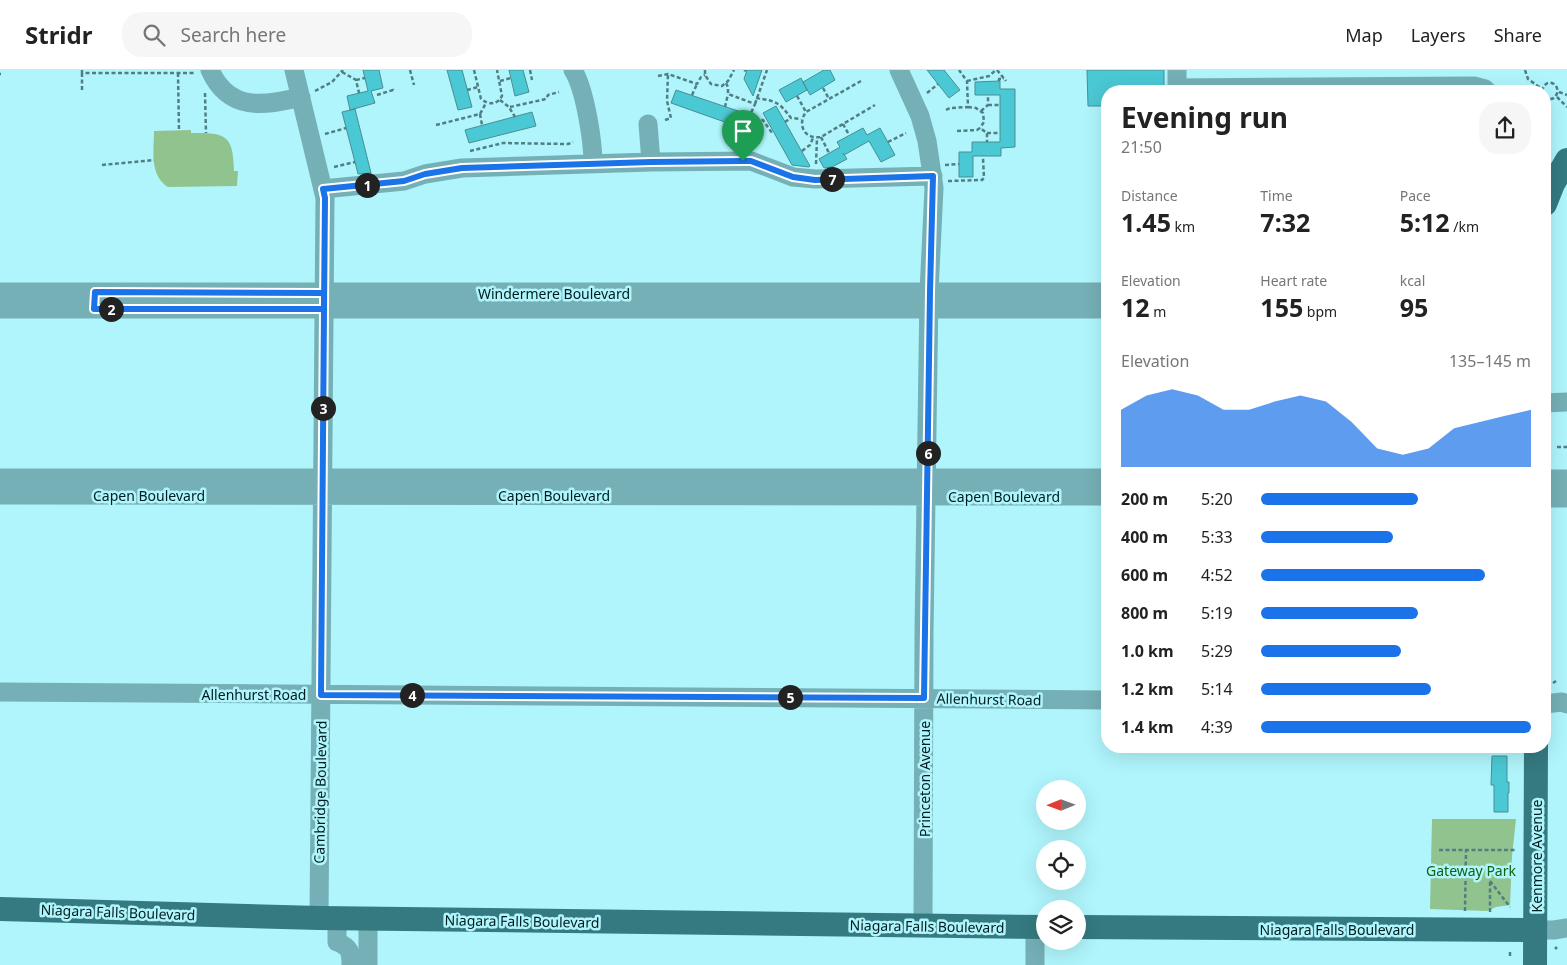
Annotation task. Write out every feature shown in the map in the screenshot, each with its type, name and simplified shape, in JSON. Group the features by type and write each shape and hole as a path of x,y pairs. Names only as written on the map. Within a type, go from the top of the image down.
{"main road":[{"path":"1551,184 1567,160"},
{"name":"Kenmore Avenue","path":"1535,965 1536,753"},
{"name":"Niagara Falls Boulevard","path":"0,909 368,919 796,925 923,925 1036,918"},
{"name":"Niagara Falls Boulevard","path":"1086,927 1536,930"}],"street":[{"name":"Cambridge Boulevard","path":"294,70 307,94 325,198 321,695 328,918 337,942 345,945 359,959"},
{"path":"573,70 577,76 582,95 593,148 594,164"},
{"name":"Princeton Avenue","path":"899,70 920,116 927,141 940,174 929,301 923,925"},
{"path":"207,77 233,98 254,104 272,104 307,94"},
{"path":"1177,83 1311,78 1427,78 1468,85"},
{"path":"651,162 657,122"},
{"path":"323,189 404,181 425,174 462,168 651,162 751,161 793,177 815,180 940,174"},
{"name":"Windermere Boulevard","path":"929,301 1101,292"},
{"name":"Windermere Boulevard","path":"1,301 929,301 1101,309"},
{"path":"1551,402 1567,402"},
{"name":"Capen Boulevard","path":"927,487 1101,478"},
{"path":"1551,479 1567,479"},
{"name":"Capen Boulevard","path":"7,487 927,487 1101,496"},
{"path":"1551,498 1567,498"},
{"name":"Allenhurst Road","path":"0,692 1101,700"},
{"path":"359,959 368,919"},
{"name":"Niagara Falls Boulevard","path":"1536,930 1567,928"},
{"path":"1035,965 1038,950"}],"path":[{"path":"410,70 414,85"},
{"path":"474,70 482,99 486,102 495,103 502,96 497,70"},
{"path":"530,70 532,80"},
{"path":"705,70 705,75 711,84 722,86 734,70"},
{"path":"743,141 743,132 767,70"},
{"path":"959,70 967,81 968,107"},
{"path":"1525,70 1528,79 1536,85"},
{"path":"307,94 332,82 342,71 356,80 359,93"},
{"path":"967,81 989,76 995,71 1005,80 999,79 999,81"},
{"path":"82,90 82,72 178,73 207,77 205,98 206,133"},
{"path":"178,73 179,130"},
{"path":"658,76 668,74 697,84"},
{"path":"657,122 671,118 667,101 668,74"},
{"path":"692,96 697,84 705,75"},
{"path":"356,80 365,78"},
{"path":"500,81 511,78"},
{"path":"861,80 806,112 802,119 803,130 812,138 819,137 875,105"},
{"path":"1544,85 1551,82 1558,86 1559,92 1557,97 1551,99"},
{"path":"725,107 728,94 726,83"},
{"path":"923,95 938,84"},
{"path":"467,90 478,87"},
{"path":"823,88 829,99"},
{"path":"377,95 393,90 393,92"},
{"path":"510,107 546,99 548,95 559,92"},
{"path":"1559,92 1567,95"},
{"path":"728,94 755,104"},
{"path":"988,95 988,105"},
{"path":"797,96 806,112"},
{"path":"1557,97 1567,107"},
{"path":"756,98 775,101 781,105 791,118"},
{"path":"500,100 510,107 515,117"},
{"path":"482,125 480,114 486,102"},
{"path":"981,111 988,105 1000,105"},
{"path":"946,110 968,107 981,111 984,119 980,128 977,130 957,131"},
{"path":"436,125 480,114"},
{"path":"785,122 791,118 802,119"},
{"path":"747,124 753,120 763,120 772,133"},
{"path":"843,124 849,135"},
{"path":"324,134 346,128"},
{"path":"980,128 987,133 1000,133"},
{"path":"888,142 906,133"},
{"path":"986,142 987,133"},
{"path":"819,137 829,153"},
{"path":"816,165 819,137"},
{"path":"802,151 810,145 812,138"},
{"path":"470,152 503,143 568,144 573,142"},
{"path":"940,174 982,180 984,178 983,158"},
{"path":"102,165 154,160"},
{"path":"332,168 355,162"},
{"path":"940,174 959,164"},
{"path":"1557,447 1567,447"},
{"path":"1439,850 1502,852 1516,850"},
{"path":"1465,912 1467,889 1466,850"},
{"path":"1498,871 1516,872"},
{"path":"1439,872 1466,872"},
{"path":"1490,912 1490,880 1510,907"},
{"path":"1510,950 1510,956"}],"green space":[{"path":"191,130 191,133 220,135 225,138 232,149 234,171 238,171 237,186 168,187 162,182 155,169 153,154 154,131"},
{"name":"Gateway Park","path":"1432,819 1516,819 1510,905 1496,907 1487,911 1430,909"}],"building":[{"path":"363,70 379,70 383,88 371,91 375,103 350,110 347,96 368,91"},
{"path":"447,70 462,70 472,107 458,110"},
{"path":"509,70 523,70 529,92 515,96"},
{"path":"747,70 762,70 753,96 744,79"},
{"path":"824,70 830,70 835,80 810,95 803,82"},
{"path":"927,70 944,70 960,90 949,98"},
{"path":"1087,70 1164,70 1164,85 1101,85 1101,106 1088,106"},
{"path":"801,78 807,90 786,102 779,90"},
{"path":"1000,81 1000,89 1015,89 1015,147 1001,148 1001,156 973,156 973,177 959,177 959,152 972,152 972,142 1000,142 1000,95 975,95 975,82"},
{"path":"676,90 741,112 736,126 671,103"},
{"path":"776,106 809,167 792,165 763,113"},
{"path":"355,109 371,173 358,174 342,112"},
{"path":"532,112 536,126 469,143 465,130"},
{"path":"863,128 867,135 880,128 895,155 881,162 869,141 844,155 847,159 832,167 824,168 819,159 840,147 837,142"},
{"path":"1492,756 1507,756 1507,782 1509,782 1508,812 1494,812 1494,785 1491,785"}],"route":[{"path":"743,161 462,168 425,174 404,181 323,189 325,198 324,309 94,309 95,292 324,293 324,309 322,478 321,695 924,698 933,176 815,180 793,177 751,161 743,161"}]}
